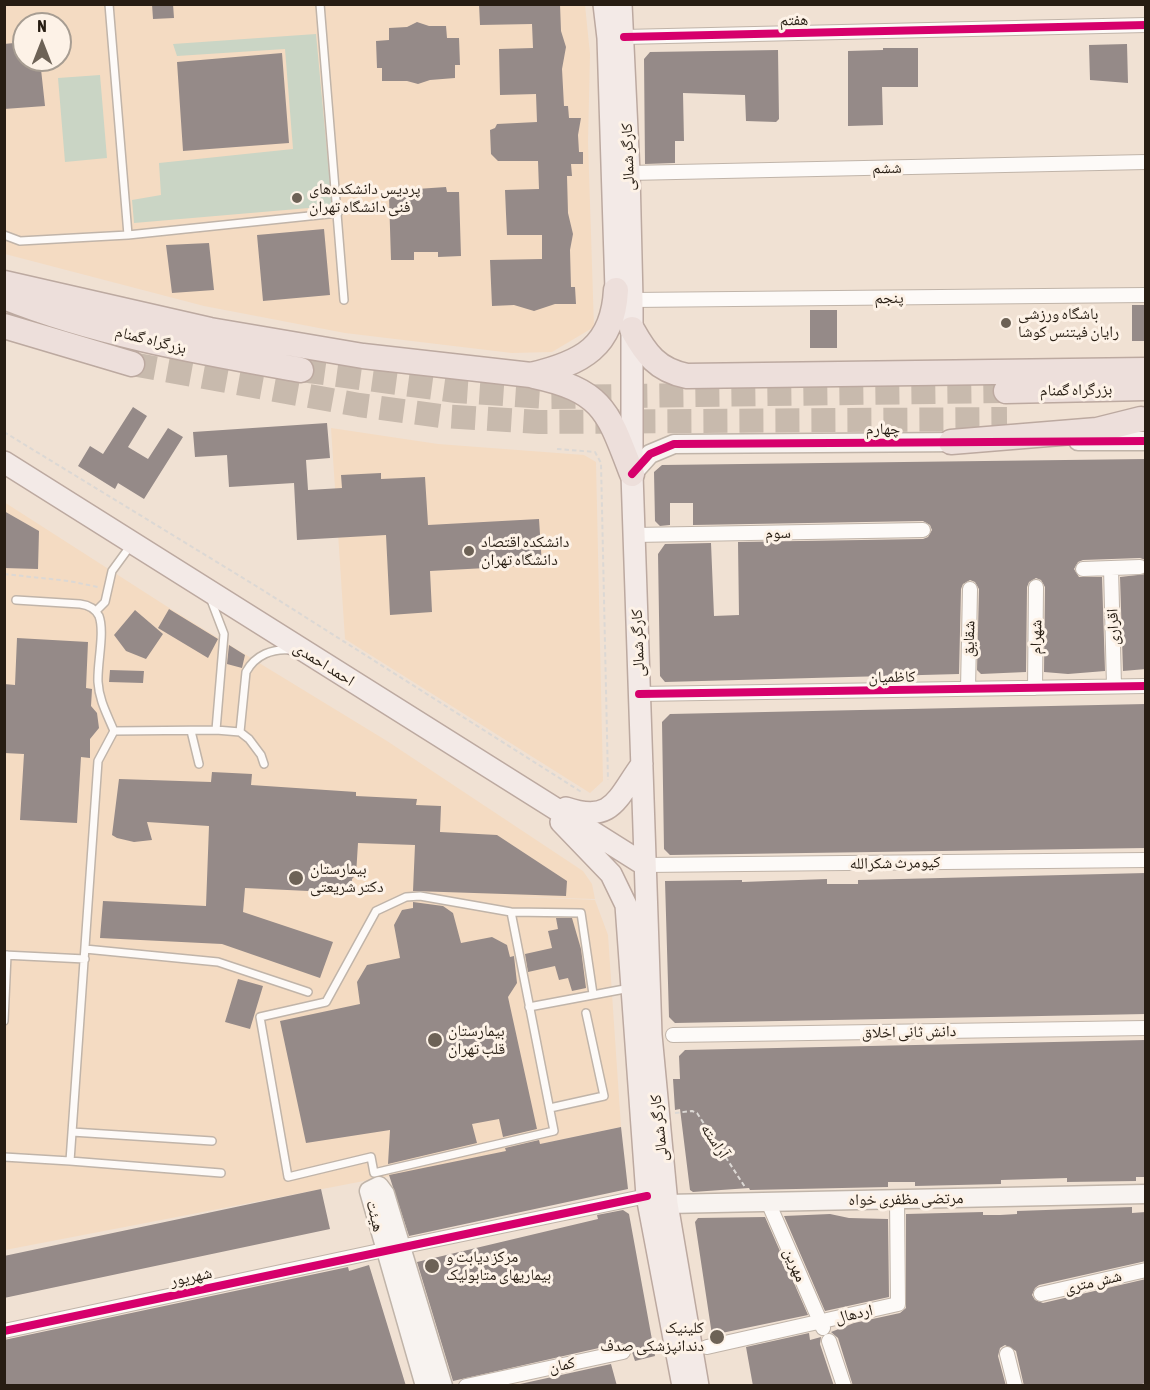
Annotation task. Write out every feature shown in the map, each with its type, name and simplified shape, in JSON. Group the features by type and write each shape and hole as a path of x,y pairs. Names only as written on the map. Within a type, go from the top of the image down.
{"highway":[{"path":"4,283 222,332 363,356 531,375 577,388 597,402 618,437 632,474"},
{"path":"531,375 566,365 590,352 605,335 624,295"},
{"name":"بزرگراه گمنام","path":"4,297 97,327 188,349 301,370"},
{"name":"بزرگراه گمنام","path":"4,326 132,364 4,343"},
{"path":"632,328 645,352 656,364 668,371 687,376 1146,370"},
{"name":"بزرگراه گمنام","path":"1006,391 1146,388"},
{"name":"بزرگراه گمنام","path":"1007,420 1144,426"},
{"path":"951,442 1144,426"}],"main road":[{"name":"کارگر شمالی","path":"604,4 624,295 632,328 632,474 651,1035 657,1116 657,1200 698,1386"},
{"name":"کارگر شمالی","path":"621,4 629,173 624,295"},
{"name":"احمد احمدی","path":"4,462 645,865"},
{"path":"540,800 578,812 597,814 612,805 642,764"},
{"name":"کارگر شمالی","path":"540,800 611,874 626,904 657,1200 683,1386"}],"street":[{"name":"هفتم","path":"624,37 1146,25"},
{"name":"ششم","path":"629,173 1146,162"},
{"name":"پنجم","path":"624,295 1146,295"},
{"name":"چهارم","path":"632,474 640,462 653,451 674,444 951,442"},
{"name":"سوم","path":"634,535 923,530"},
{"path":"1083,569 1140,567"},
{"name":"اقراری","path":"1111,568 1114,686"},
{"name":"شهرام","path":"1035,688 1036,587"},
{"name":"شقایق","path":"968,689 970,590"},
{"name":"کاظمیان","path":"639,694 1146,686"},
{"name":"کیومرث شکرالله","path":"645,865 1146,860"},
{"name":"دانش ثانی اخلاق","path":"673,1035 1146,1028"},
{"name":"مرتضی مظفری خواه","path":"657,1200 761,1202 1146,1194"},
{"name":"اردهال","path":"707,1347 824,1330 899,1303 897,1199"},
{"name":"شهریور","path":"4,1331 392,1248 657,1200"},
{"name":"مهرین","path":"761,1202 824,1330 844,1386"},
{"name":"هیئت","path":"392,1248 425,1386"},
{"name":"هیئت","path":"392,1248 443,1386"},
{"name":"شش متری","path":"1041,1294 1146,1270"},
{"name":"کمان","path":"466,1386 623,1352"},
{"path":"1007,1354 1015,1386"}],"lane":[{"path":"109,4 128,235"},
{"path":"320,4 344,300"},
{"path":"4,235 20,241 128,235 338,213"},
{"path":"96,611 105,602 112,571 133,543"},
{"path":"206,590 225,634 216,730"},
{"path":"16,600 80,604 96,611 100,625 98,681 101,701 114,731"},
{"path":"240,732 246,672 249,666 264,654 284,649 305,652"},
{"path":"114,731 216,730 240,732 249,739 264,764"},
{"path":"70,1161 98,761 114,731"},
{"path":"191,732 199,764"},
{"path":"511,912 554,1131 374,1173 371,1157 288,1177 260,1017 327,1002 376,910 406,897 420,896 511,912 580,913 593,994"},
{"path":"85,949 218,962 308,992"},
{"path":"4,1020 6,955 85,959"},
{"path":"529,1007 633,987"},
{"path":"550,1108 604,1096 586,1013"},
{"path":"72,1132 212,1141"},
{"path":"4,1157 221,1173"}],"path":[{"path":"4,432 261,589 584,794 591,795"},
{"path":"557,449 595,452 601,463 608,780 604,788"},
{"path":"4,574 69,581 107,588"}],"shaded area":[{"name":"پردیس دانشکده‌های فنی دانشگاه تهران","path":"4,5 585,5 590,54 588,142 594,327 552,352 512,353 345,333 204,306 5,254"},
{"name":"دانشکده اقتصاد دانشگاه تهران","path":"331,428 438,444 584,455 596,462 603,781 590,793 345,639"},
{"name":"بیمارستان دکتر شریعتی","path":"4,502 174,611 387,741 583,871 592,884 595,899 494,896 595,900 608,935 621,1127 390,1176 5,1250"}],"green space":[{"path":"316,34 332,206 134,223 132,200 161,195 159,163 293,149 285,49 177,56 173,44"},
{"path":"100,75 107,158 65,162 58,78"}],"building":[{"path":"152,4 173,4 174,18 153,19"},
{"path":"479,4 560,4 561,31 566,47 562,69 564,106 568,106 569,118 581,118 578,135 579,152 583,152 583,164 571,164 572,176 567,176 568,213 573,234 570,250 571,287 575,287 576,304 555,304 534,311 514,305 492,306 490,260 542,259 542,235 507,235 505,190 539,189 538,161 498,161 491,154 490,130 497,124 537,122 536,94 500,95 499,49 533,48 532,24 480,25"},
{"path":"417,22 429,26 446,26 447,38 459,38 460,65 455,65 455,78 430,80 418,84 407,81 382,81 382,68 377,68 376,41 389,40 389,28 407,27"},
{"path":"12,43 12,72 41,72 45,106 4,109 4,44"},
{"path":"1127,44 1128,83 1090,80 1089,45"},
{"path":"883,48 918,48 918,87 882,87 883,125 848,126 848,51 883,50"},
{"path":"778,50 779,119 776,122 746,121 745,95 683,93 684,141 675,141 675,163 645,164 644,59 650,52"},
{"path":"282,53 289,143 183,151 177,62"},
{"path":"446,187 447,192 459,192 461,256 438,257 438,252 414,252 414,260 391,260 389,197 402,197 402,190"},
{"path":"324,229 330,295 263,301 257,235"},
{"path":"209,243 214,290 172,293 166,245"},
{"path":"1132,305 1146,305 1146,341 1132,341"},
{"path":"810,310 837,310 837,348 810,348"},
{"path":"133,407 147,416 128,447 148,459 168,428 183,437 144,499 118,483 115,489 78,466 90,446 103,454"},
{"path":"327,423 330,458 306,460 308,490 342,488 341,475 381,473 381,479 425,477 428,525 539,519 542,565 430,571 432,612 390,615 386,535 297,540 294,483 229,487 227,455 195,457 193,432"},
{"path":"1146,459 1146,560 1140,558 1083,560 1078,562 1074,569 1079,577 1102,577 1105,671 1068,674 1044,672 1045,587 1041,580 1036,578 1029,582 1027,587 1026,672 981,674 977,670 979,589 975,582 970,580 963,584 961,589 959,674 665,682 660,676 658,554 665,544 711,543 714,616 739,615 738,542 923,539 928,537 932,530 930,525 923,521 693,525 693,503 670,503 670,525 660,526 655,521 654,472 662,465"},
{"path":"4,511 39,531 38,569 4,568"},
{"path":"1146,574 1146,669 1123,671 1120,577"},
{"path":"169,609 218,639 208,658 158,628"},
{"path":"135,610 163,634 146,659 126,651 114,635"},
{"path":"17,638 88,642 86,688 92,689 91,706 97,713 99,728 90,739 90,758 81,757 77,823 20,820 24,754 4,753 4,684 15,685"},
{"path":"229,645 245,655 242,668 227,664"},
{"path":"110,670 144,671 143,683 109,682"},
{"path":"1146,704 1146,848 670,855 664,849 662,722 670,714"},
{"path":"212,772 252,774 251,785 356,792 356,796 417,799 416,805 441,806 440,832 497,835 567,881 566,896 413,891 415,845 358,843 356,875 352,879 351,893 245,888 243,912 333,942 320,978 222,944 100,938 103,901 206,906 209,826 147,822 152,840 134,842 117,838 112,835 119,779 211,782"},
{"path":"1146,873 1146,1014 675,1023 669,1017 665,881 742,880 742,882 827,879 827,884 858,884 858,880"},
{"path":"413,902 443,906 453,913 461,943 492,937 507,945 510,957 514,956 517,983 508,997 537,1129 503,1137 499,1119 472,1124 477,1143 388,1164 390,1130 306,1143 280,1021 360,1004 357,982 367,965 400,958 394,925 402,910 413,908"},
{"path":"556,918 572,918 581,949 586,988 572,991 568,978 559,980 555,966 528,972 525,954 552,948 548,931 558,929"},
{"path":"238,979 263,986 250,1029 225,1022"},
{"path":"1146,1040 1146,1177 1136,1177 1136,1181 1067,1182 1067,1178 1001,1180 1001,1184 915,1186 915,1182 888,1182 888,1187 750,1190 749,1188 693,1192 690,1190 680,1109 675,1110 673,1079 680,1079 679,1056 685,1050"},
{"path":"621,1127 628,1189 409,1236 389,1175 506,1151 505,1148 539,1140 540,1144"},
{"path":"321,1189 330,1229 4,1298 4,1256"},
{"path":"1132,1207 1132,1213 1146,1212 1146,1261 1039,1285 1032,1295 1035,1300 1043,1303 1146,1279 1146,1383 1134,1386 1024,1386 1016,1351 1005,1345 1000,1348 998,1356 1006,1386 853,1386 838,1338 831,1332 854,1323 900,1313 906,1308 906,1214 983,1212 983,1215 1000,1215 1017,1214 1017,1211"},
{"path":"623,1210 629,1214 655,1356 635,1361 630,1346 621,1343 453,1381 417,1262 598,1219 597,1215"},
{"path":"830,1214 849,1218 888,1219 889,1297 825,1311 784,1216"},
{"path":"765,1217 808,1315 712,1335 695,1222 698,1218"},
{"path":"369,1265 406,1386 4,1386 4,1340 348,1267 349,1271"},
{"path":"809,1333 810,1340 821,1337 820,1344 834,1386 753,1386 746,1347"},
{"path":"611,1364 617,1386 511,1386"}],"tunnel":[{"path":"132,364 359,405 441,416 539,422 1007,419"},
{"path":"301,370 456,391 547,397 1006,391"}],"cycle path":[{"path":"624,37 1146,25"},
{"path":"632,474 650,454 674,444 1146,441"},
{"path":"639,694 1146,686"},
{"path":"4,1331 647,1196"}],"place":[{"name":"پردیس دانشکده‌های فنی دانشگاه تهران","path":"297,198"},
{"name":"باشگاه ورزشی رایان فیتنس کوشا","path":"1006,323"},
{"name":"دانشکده اقتصاد دانشگاه تهران","path":"469,551"},
{"name":"بیمارستان دکتر شریعتی","path":"296,878"},
{"name":"بیمارستان قلب تهران","path":"435,1040"},
{"name":"مرکز دیابت و بیماریهای متابولیک","path":"432,1266"},
{"name":"کلینیک دندانپزشکی صدف","path":"717,1337"}]}
